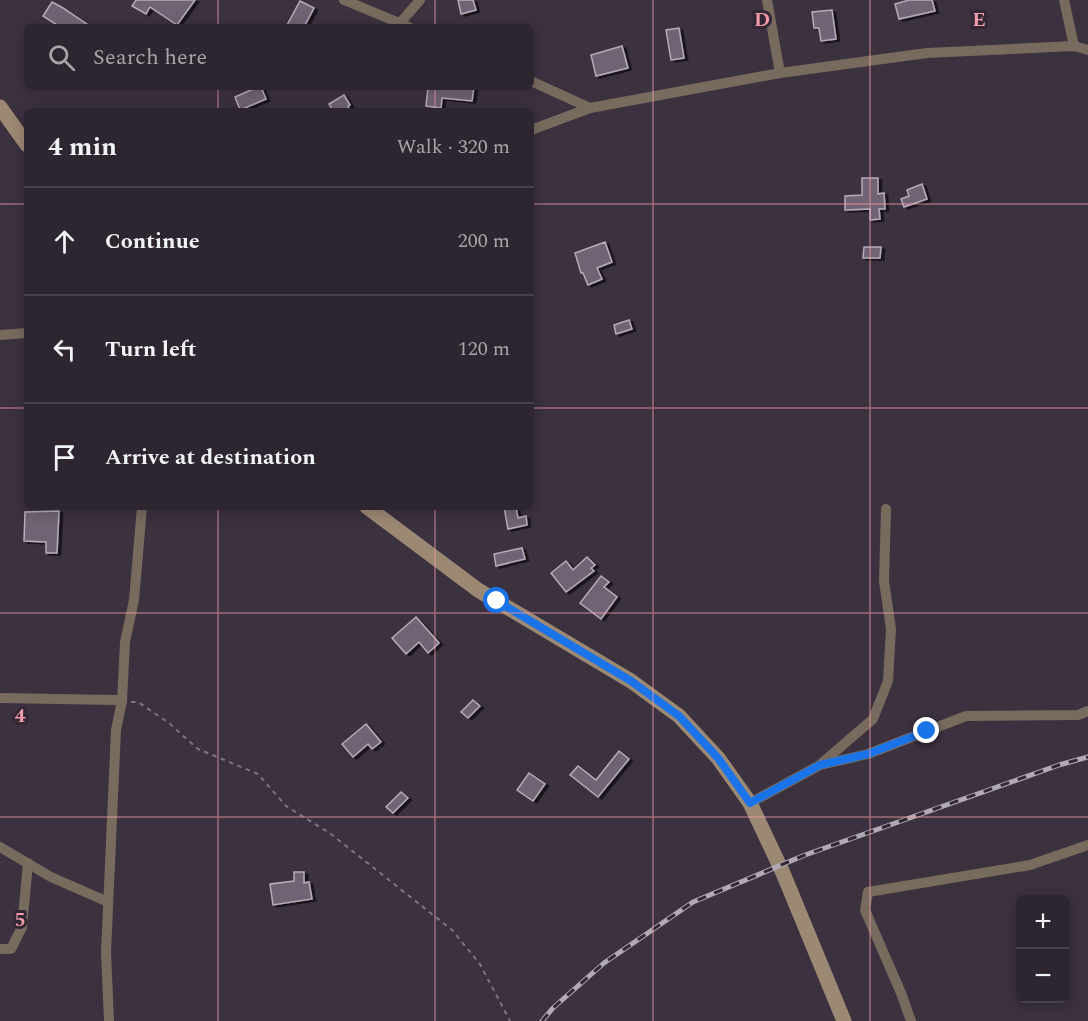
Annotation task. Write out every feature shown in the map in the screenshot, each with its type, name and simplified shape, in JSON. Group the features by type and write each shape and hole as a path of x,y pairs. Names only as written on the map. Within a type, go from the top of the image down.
{"main road":[{"path":"0,107 24,141"},
{"path":"371,510 478,590 631,681 679,716 718,758 750,803 783,873 844,1021"}],"street":[{"path":"344,0 402,24"},
{"path":"405,24 420,0"},
{"path":"767,0 780,73"},
{"path":"1064,0 1074,46"},
{"path":"534,129 590,108 780,73 927,53 1074,46 1088,50"},
{"path":"534,82 590,108"},
{"path":"0,335 24,333"},
{"path":"750,803 820,765 873,719 888,681 891,629 884,581 886,509"},
{"path":"109,1021 106,952 116,730 122,701 125,642 134,600 142,510"},
{"path":"0,698 122,701"},
{"path":"820,765 868,754 966,716 1078,715 1088,711"},
{"path":"911,1021 865,910 868,892 1030,864 1088,845"},
{"path":"0,847 51,877 108,902"},
{"path":"0,950 11,949 22,927 28,863"}],"path":[{"path":"122,701 138,702 170,723 198,749 258,774 286,806 331,834 452,930 480,964 510,1021"}],"building":[{"path":"136,0 195,0 178,24 150,7 146,14 132,6"},
{"path":"458,0 473,0 476,10 461,14"},
{"path":"909,0 932,0 935,11 899,19 895,4"},
{"path":"300,1 314,8 306,24 288,24"},
{"path":"52,2 87,24 55,24 43,16"},
{"path":"832,10 836,39 821,41 819,28 814,28 812,12"},
{"path":"679,28 684,58 671,60 666,30"},
{"path":"622,46 628,68 596,76 591,55"},
{"path":"251,90 262,90 266,99 239,108 235,97"},
{"path":"428,90 474,90 472,101 442,98 441,108 426,106"},
{"path":"344,95 350,105 349,108 331,108 329,104"},
{"path":"862,178 878,178 878,194 884,193 885,209 879,209 880,219 870,220 870,209 845,210 845,196 862,195"},
{"path":"922,184 927,199 904,207 901,199 909,196 907,190"},
{"path":"605,242 612,262 597,268 602,279 588,285 581,273 575,253"},
{"path":"864,247 881,247 880,258 863,258"},
{"path":"629,320 632,329 616,334 614,325"},
{"path":"505,510 517,510 518,518 526,516 527,525 508,529"},
{"path":"59,511 57,553 46,553 46,542 24,541 25,512"},
{"path":"522,548 525,559 496,566 494,554"},
{"path":"587,557 595,565 591,568 594,571 566,592 551,573 566,561 573,570"},
{"path":"601,576 609,582 604,587 617,597 601,619 580,603"},
{"path":"416,617 439,643 428,653 419,642 406,654 392,638"},
{"path":"473,700 480,706 468,718 461,712"},
{"path":"366,724 381,742 372,749 368,744 353,757 342,744"},
{"path":"619,751 629,759 598,797 570,775 578,766 596,780"},
{"path":"529,773 545,784 533,801 517,790"},
{"path":"401,792 408,798 393,813 386,807"},
{"path":"294,872 304,872 304,883 309,882 312,899 273,905 270,884 294,881"}],"railway":[{"path":"542,1021 553,1008 604,963 693,902 805,855 1059,765 1088,757"}],"route":[{"path":"497,601 631,681 679,716 718,758 750,803 820,765 868,754 927,731"}]}
